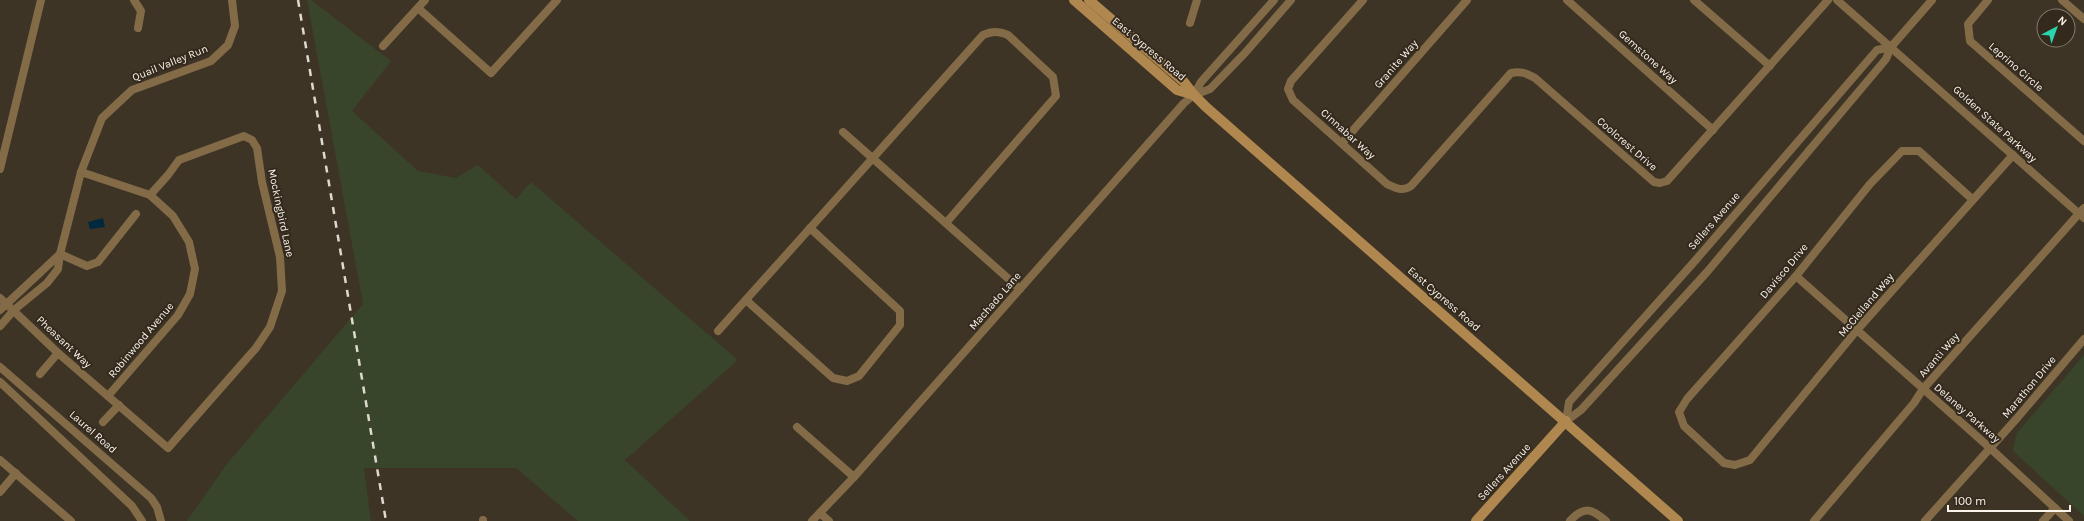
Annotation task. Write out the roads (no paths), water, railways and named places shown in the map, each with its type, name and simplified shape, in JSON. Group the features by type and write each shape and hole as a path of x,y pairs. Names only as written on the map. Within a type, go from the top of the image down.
{"street":[{"path":"0,169 41,0"},
{"path":"134,0 141,12 138,28"},
{"name":"Quail Valley Run","path":"0,326 14,310 47,283 58,269 60,254 81,172 102,118 132,90 211,61 228,45 235,26 232,0"},
{"path":"384,46 425,0"},
{"path":"418,8 491,73 557,0"},
{"name":"East Cypress Road","path":"1074,0 1177,90 1194,95"},
{"name":"East Cypress Road","path":"1089,0 1184,82 1194,95 1678,521"},
{"path":"1190,23 1197,0"},
{"path":"1194,95 1201,82 1274,0"},
{"path":"1194,95 1210,89 1245,53 1291,0"},
{"name":"Cinnabar Way","path":"1362,0 1291,82 1288,89 1293,100 1387,184 1399,189"},
{"name":"Granite Way","path":"1342,143 1468,0"},
{"name":"Gemstone Way","path":"1567,0 1713,130"},
{"path":"1694,0 1770,66"},
{"name":"Coolcrest Drive","path":"1399,189 1406,189 1411,186 1507,78 1511,74 1517,72 1524,72 1536,78 1654,182 1660,183 1671,177 1828,0"},
{"name":"Golden State Parkway","path":"1838,0 2013,155 2082,213"},
{"name":"Sellers Avenue","path":"1476,521 1566,421 1582,410 1707,272 1886,59 1891,47 1932,0"},
{"name":"Leprino Circle","path":"1988,0 1968,24 1970,41 2084,141"},
{"path":"2062,0 2084,19"},
{"path":"718,331 983,35 991,31 1008,35 1053,77 1056,96 946,223"},
{"name":"Sellers Avenue","path":"1566,421 1569,402 1694,262 1877,50 1891,47"},
{"name":"Machado Lane","path":"812,521 854,477 1179,109 1194,95"},
{"path":"844,132 1020,289"},
{"name":"Mockingbird Lane","path":"150,195 179,160 244,136 252,140 257,148 262,182 280,264 282,291 270,327 235,374 168,448"},
{"name":"Davisco Drive","path":"1735,466 1724,463 1684,426 1679,412 1687,399 1796,276 1870,184 1902,151 1919,151 1972,200"},
{"name":"McClelland Way","path":"1735,466 1750,460 1857,330 2013,155"},
{"name":"Robinwood Avenue","path":"81,172 150,195 173,216 189,242 195,269 190,294 178,315 108,396"},
{"name":"Avanti Way","path":"1814,521 1914,403 1923,389 2082,213"},
{"path":"0,310 4,301 60,254 87,266 98,262 136,214"},
{"path":"746,300 833,378 847,381 858,376 900,325 900,311 810,228"},
{"name":"Delaney Parkway","path":"1796,276 1990,448 2069,521"},
{"name":"Pheasant Way","path":"4,301 58,352 168,448"},
{"name":"Marathon Drive","path":"1926,521 2084,339"},
{"path":"40,374 58,352"},
{"name":"Laurel Road","path":"0,367 151,498 157,507 162,521"},
{"path":"0,382 132,506 142,521"},
{"path":"103,422 119,405"},
{"path":"797,427 854,477"},
{"path":"0,460 71,521"},
{"path":"0,492 16,473"},
{"path":"2044,521 2055,508"},
{"path":"1570,521 1579,512 1587,510 1596,512 1606,521"},
{"path":"820,513 829,521"}],"water":[{"path":"103,218 105,227 90,229 88,222"}],"railway":[{"path":"298,0 386,521"}]}
